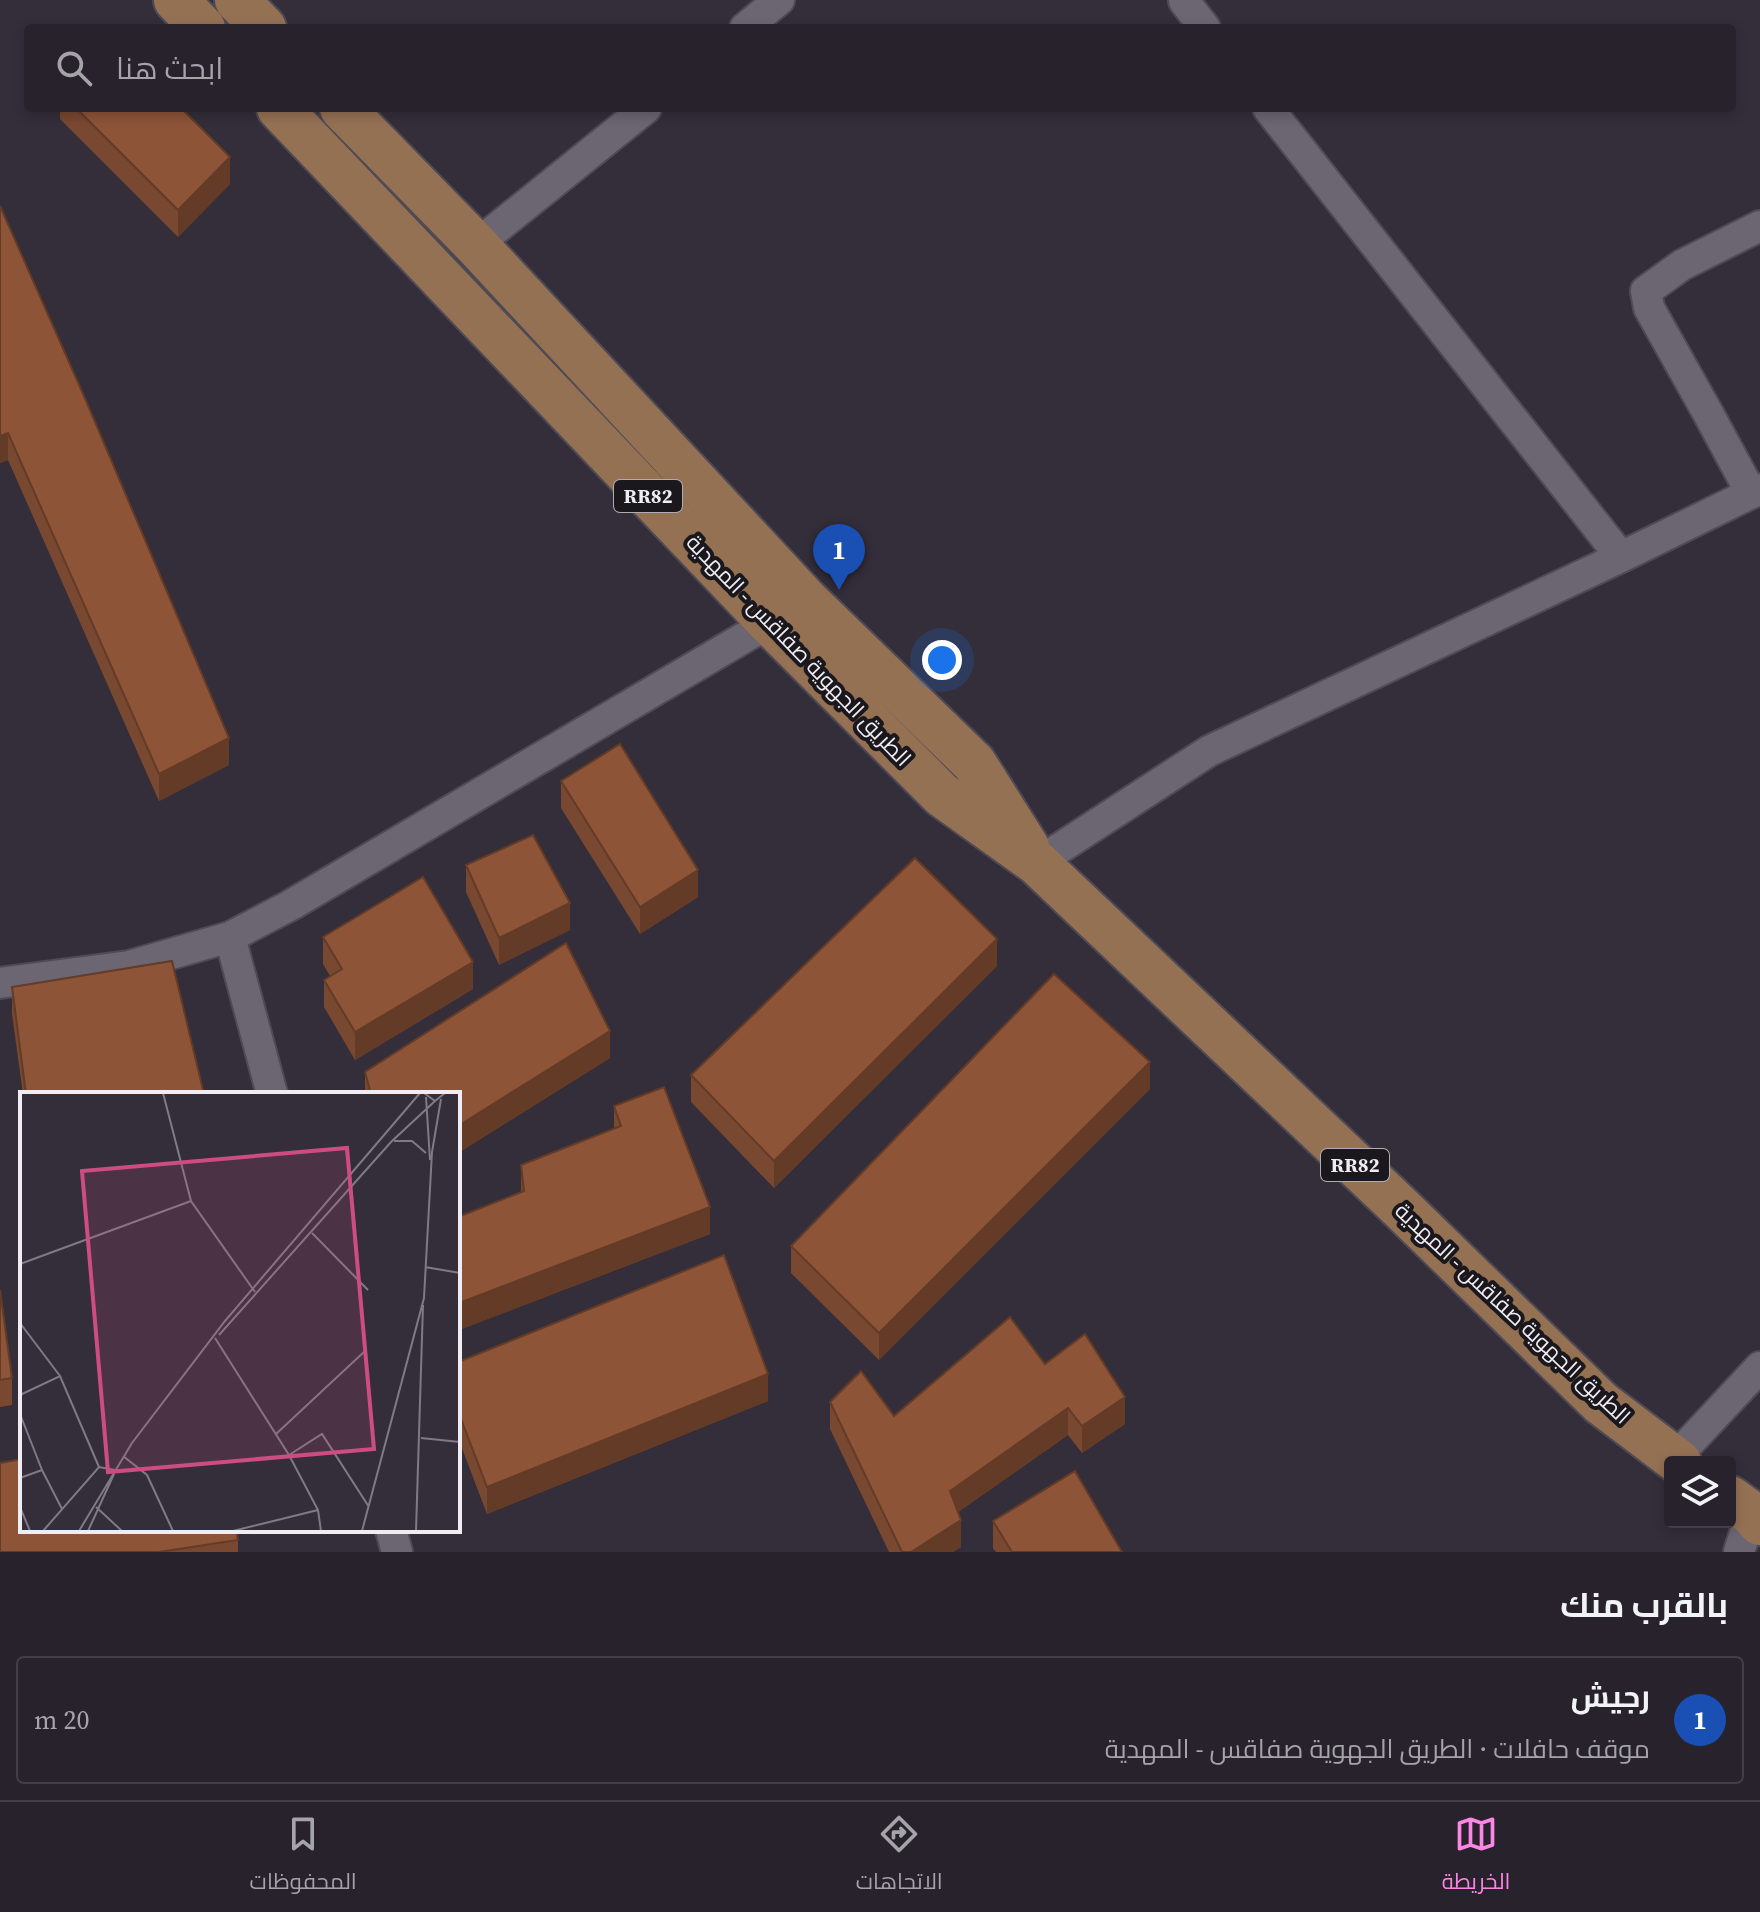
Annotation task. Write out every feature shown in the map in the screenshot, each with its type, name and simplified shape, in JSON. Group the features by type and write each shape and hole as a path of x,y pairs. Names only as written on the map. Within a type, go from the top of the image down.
{"main road":[{"path":"176,0 199,24"},
{"path":"237,0 260,24"},
{"name":"الطريق الجهوية صفاقس - المهدية","path":"283,112 769,622 942,795 1037,863 1402,1209 1601,1403 1672,1456"},
{"name":"الطريق الجهوية صفاقس - المهدية","path":"346,112 476,245 806,600 974,763 1037,863"}],"street":[{"path":"750,24 779,0"},
{"path":"1184,1 1202,24"},
{"path":"476,245 641,112"},
{"path":"1271,112 1621,557"},
{"path":"1037,863 1209,751 1756,491 1649,308 1646,291 1682,265 1760,226"},
{"path":"0,983 129,966 230,937 291,905 806,600"},
{"path":"230,937 271,1092"},
{"path":"1681,1456 1760,1367"},
{"path":"392,1532 397,1552"}],"building":[{"path":"80,112 185,112 230,157 178,210"},
{"path":"0,206 229,738 159,774 8,433 0,436"},
{"path":"620,744 698,870 640,907 561,781"},
{"path":"533,835 570,903 499,938 466,865"},
{"path":"915,858 997,939 774,1161 691,1075"},
{"path":"423,877 473,962 355,1032 324,980 342,969 323,937"},
{"path":"566,943 610,1031 460,1125 460,1092 370,1092 365,1072"},
{"path":"172,961 204,1092 26,1092 12,987"},
{"path":"1054,974 1150,1062 879,1333 791,1246"},
{"path":"664,1087 710,1207 460,1303 460,1216 524,1191 521,1165 621,1126 614,1106"},
{"path":"724,1255 768,1374 487,1487 460,1416 460,1361"},
{"path":"0,1290 12,1378 0,1380"},
{"path":"1010,1317 1045,1364 1085,1334 1125,1397 1082,1426 1068,1408 950,1491 961,1520 911,1552 902,1552 830,1402 861,1371 894,1416"},
{"path":"20,1459 20,1532 236,1532 238,1540 159,1552 0,1552 0,1463"},
{"path":"1075,1471 1122,1552 1012,1552 993,1521"}],"place":[{"name":"رجيش","path":"839,590"}]}
